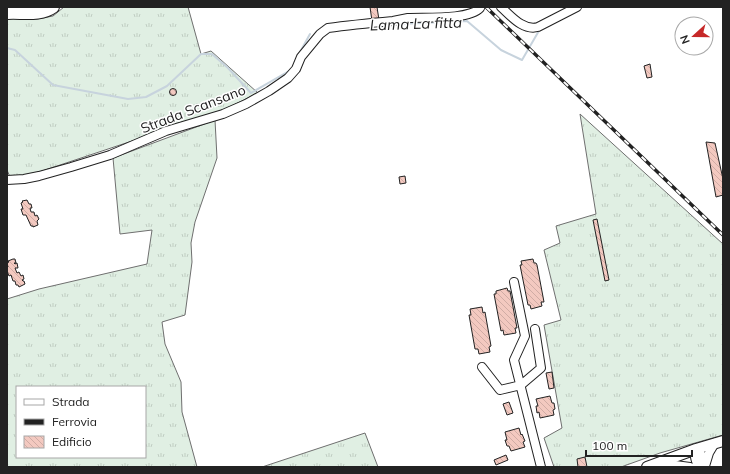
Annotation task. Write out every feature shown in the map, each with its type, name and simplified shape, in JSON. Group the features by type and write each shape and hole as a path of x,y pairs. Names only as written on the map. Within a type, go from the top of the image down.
{"highway":[{"path":"24,7 42,12"},
{"path":"7,13 42,12 53,7"}],"main road":[{"path":"647,467 719,442"}],"street":[{"path":"501,7 517,22 523,26 531,28 538,27 577,7"},
{"name":"Strada Scansano","path":"7,180 39,176 97,159 138,144 166,131 223,114 246,104 288,78 296,69 301,57 320,34 328,28 395,21 407,18 459,16 474,13 480,8"},
{"path":"514,282 525,336 514,360 541,467"},
{"path":"482,367 500,390 521,386 541,368 535,329"},
{"path":"696,449 694,457 703,466 709,453 719,442"},
{"path":"659,462 690,467"}],"green space":[{"path":"64,7 188,7 201,54 211,51 258,93 219,112 24,177 10,177 7,170 7,18 37,19 53,16"},
{"path":"580,114 723,244 723,435 660,453 621,467 554,467 544,438 562,428 544,325 561,320 544,250 560,243 556,226 596,214"},
{"path":"215,120 217,158 195,222 191,243 192,262 185,315 162,322 165,344 181,382 182,412 197,467 7,467 7,299 39,289 147,264 152,230 120,234 113,158"},
{"path":"365,433 378,467 262,467"}],"building":[{"path":"370,7 377,7 379,20 372,21"},
{"path":"650,64 652,77 647,78 644,66"},
{"path":"173,88 176,89 176,95 173,96 170,95 169,92 170,89"},
{"path":"706,142 715,143 723,179 723,195 716,197"},
{"path":"405,176 406,183 400,184 399,177"},
{"path":"27,200 29,204 31,204 31,212 34,212 35,216 37,215 39,219 37,221 38,225 33,227 31,226 26,215 23,215 21,209 23,209 21,203 23,202 22,201"},
{"path":"597,219 609,280 605,281 593,220"},
{"path":"15,259 15,264 17,263 18,268 15,268 17,273 19,272 21,276 23,275 24,279 22,280 25,284 19,287 16,285 15,281 13,281 11,275 9,276 7,271 8,261"},
{"path":"533,259 534,263 537,265 544,302 541,302 542,306 531,309 530,305 528,305 520,265 522,265 521,261"},
{"path":"507,288 508,291 510,291 517,328 515,328 516,333 504,335 503,330 501,331 494,294 496,294 496,291"},
{"path":"482,307 483,313 485,312 491,346 489,347 490,352 479,354 478,349 475,349 469,315 471,315 470,309"},
{"path":"552,372 554,388 549,389 546,373"},
{"path":"550,396 552,403 554,403 554,415 540,418 539,412 537,413 536,406 538,406 536,399"},
{"path":"509,402 513,413 507,415 503,404"},
{"path":"519,428 525,441 523,442 525,447 511,451 505,440 507,440 505,432"},
{"path":"506,455 508,460 496,465 494,460"},
{"path":"585,457 587,467 578,467 577,459"}],"waterway":[{"name":"Lama La fitta","path":"399,24 467,21 501,50 522,60 540,29"},
{"name":"Lama La fitta","path":"300,52 310,34"},
{"name":"Lama La fitta","path":"7,48 15,50 53,85 128,99 146,97 167,86 201,54 212,54 228,68 251,93 289,71"}],"railway":[{"path":"486,7 723,235"}]}
